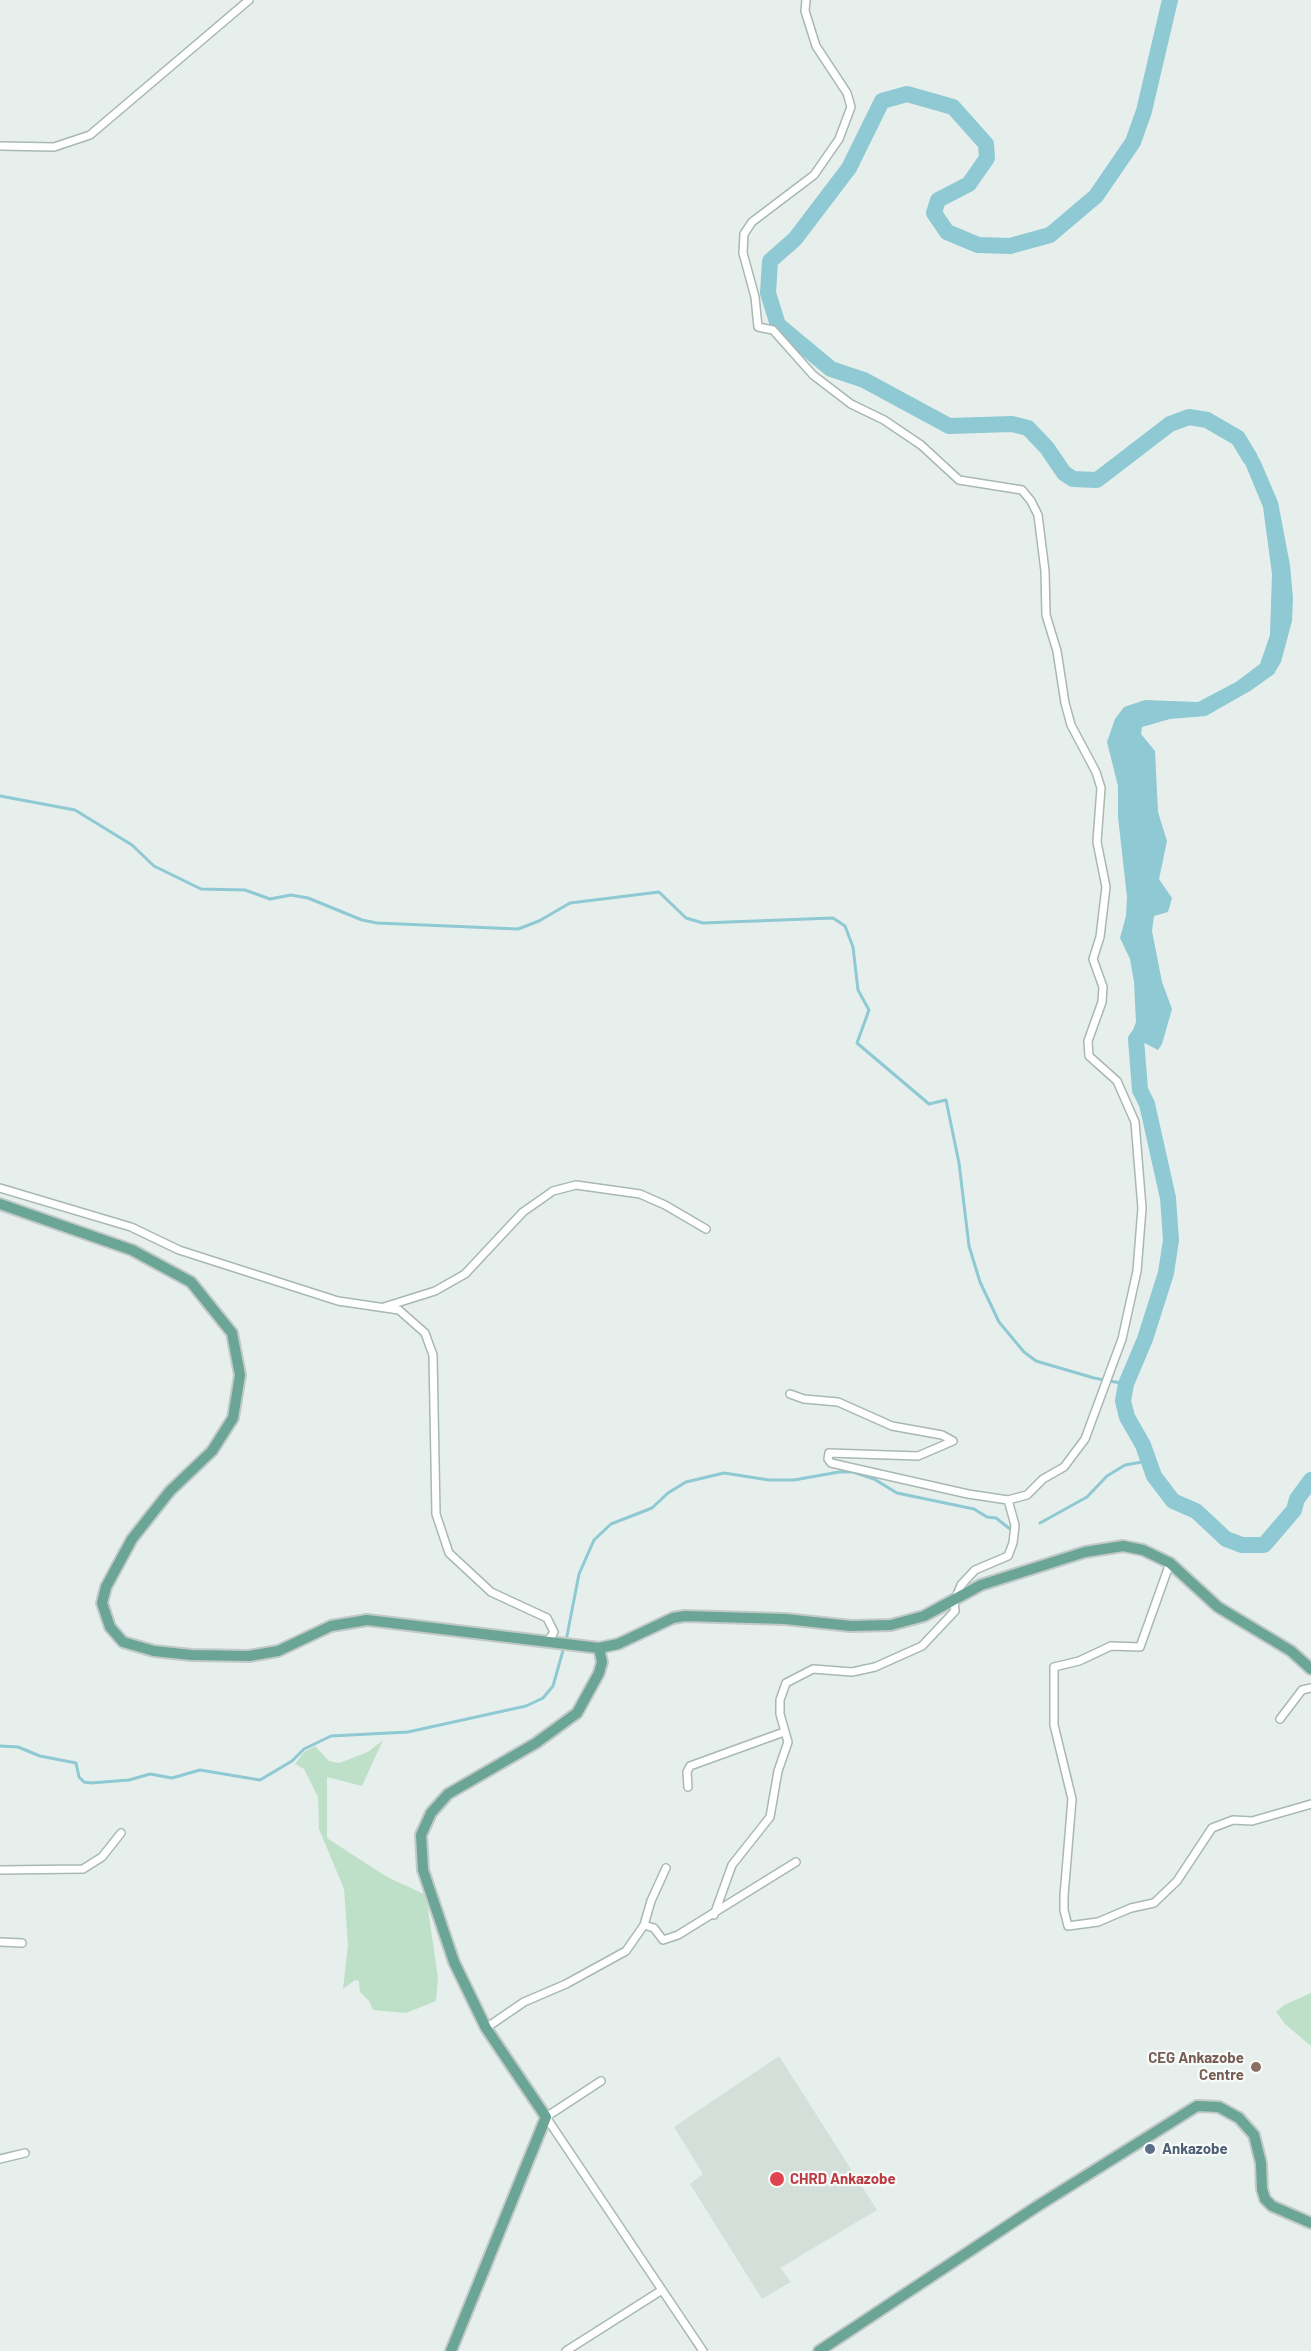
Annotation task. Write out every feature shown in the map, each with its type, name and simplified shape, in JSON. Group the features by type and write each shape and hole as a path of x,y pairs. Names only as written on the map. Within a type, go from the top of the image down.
{"main road":[{"path":"0,1204 132,1250 191,1282 232,1333 240,1375 232,1418 212,1451 170,1491 132,1539 106,1587 102,1603 110,1627 123,1642 154,1651 192,1655 249,1656 278,1651 331,1626 367,1620 599,1648 618,1644 673,1618 685,1616 785,1619 851,1626 891,1625 924,1616 954,1602 981,1585 1100,1550 1123,1546 1143,1550 1170,1563 1218,1607 1291,1651 1311,1669"},
{"path":"451,2351 546,2117 486,2028 449,1950 423,1870 421,1835 430,1813 448,1794 536,1743 577,1713 599,1673 602,1662 599,1648"},
{"path":"819,2351 1036,2207 1197,2106 1219,2108 1239,2118 1254,2135 1262,2163 1262,2190 1265,2199 1272,2206 1311,2223"}],"street":[{"path":"0,146 54,147 90,135 249,0"},
{"path":"790,1394 804,1399 838,1402 892,1426 942,1436 953,1441 918,1456 829,1453 828,1459 831,1463 968,1494 1008,1500 1027,1495 1043,1479 1064,1467 1085,1439 1122,1339 1137,1271 1142,1208 1140,1160 1131,1108 1117,1081 1089,1056 1088,1041 1102,1002 1103,987 1093,959 1100,937 1106,887 1097,842 1101,788 1096,772 1078,742 1065,703 1057,651 1046,615 1045,571 1038,515 1032,501 1022,490 959,480 921,445 884,420 851,404 813,375 773,330 758,327 755,297 743,254 744,234 752,222 765,210 814,175 838,139 851,107 847,93 816,46 805,11 806,0"},
{"path":"381,1307 435,1290 465,1274 523,1212 553,1191 576,1185 640,1194 665,1205 706,1229"},
{"path":"0,1188 131,1227 179,1250 338,1301 399,1310 425,1333 433,1355 436,1514 449,1553 491,1592 547,1617 554,1632 554,1642"},
{"path":"714,1914 732,1865 770,1817 778,1771 788,1742 784,1731 780,1700 786,1683 813,1669 852,1672 875,1667 922,1646 955,1611 954,1602 961,1585 975,1570 1008,1556 1013,1543 1015,1525 1008,1500"},
{"path":"1170,1563 1140,1647 1111,1646 1079,1661 1054,1667 1054,1725 1072,1799 1064,1896 1064,1910 1068,1926 1098,1922 1131,1908 1154,1903 1177,1881 1212,1828 1233,1820 1251,1821 1311,1804"},
{"path":"1280,1719 1302,1690 1311,1688"},
{"path":"688,1787 687,1772 690,1766 784,1731"},
{"path":"0,1870 83,1869 102,1857 121,1833"},
{"path":"644,1925 654,1929 663,1940 678,1935 796,1862"},
{"path":"486,2028 524,2002 566,1984 626,1951 644,1925 651,1901 666,1868"},
{"path":"0,1942 22,1943"},
{"path":"601,2081 546,2117 703,2351"},
{"path":"0,2158 25,2153"},
{"path":"566,2351 662,2290"}],"shaded area":[{"name":"CHRD Ankazobe","path":"779,2056 877,2210 780,2268 791,2282 762,2299 690,2184 703,2174 674,2127"}],"green space":[{"path":"383,1740 362,1786 327,1777 327,1838 387,1877 426,1895 438,1978 436,2001 406,2013 373,2010 369,2001 360,1992 359,1981 355,1980 343,1989 348,1945 344,1889 319,1829 318,1797 304,1769 295,1764 304,1752 315,1746 329,1761 339,1763 368,1752"},
{"path":"1311,1993 1311,2046 1285,2024 1276,2012 1284,2005"}],"water":[{"path":"1241,433 1260,460 1278,502 1290,565 1293,598 1292,621 1281,662 1274,674 1250,691 1206,716 1170,719 1142,727 1141,734 1155,751 1158,812 1167,841 1159,879 1172,898 1168,912 1154,916 1152,931 1162,982 1172,1009 1162,1044 1158,1050 1131,1036 1136,1022 1134,982 1130,959 1120,938 1126,916 1127,897 1118,817 1118,786 1107,742 1115,719 1124,707 1145,700 1198,702 1236,682 1260,664 1270,635 1272,574 1263,507 1236,442"}],"waterway":[{"path":"1170,0 1144,111 1133,142 1096,196 1050,235 1010,246 978,245 947,232 934,213 938,200 969,184 987,158 986,144 953,107 907,94 882,101 849,168 795,239 770,261 768,293 778,325 831,369 864,380 949,426 1012,424 1028,428 1047,448 1064,473 1073,479 1097,480 1170,424 1189,417 1207,420 1238,438 1250,458"},
{"path":"0,796 75,810 132,845 154,866 201,889 245,890 270,899 291,895 308,898 362,920 377,923 518,929 539,921 570,903 659,892 686,918 703,923 833,918 845,926 853,947 858,990 869,1010 857,1043 929,1104 946,1100 959,1163 969,1246 980,1282 999,1322 1024,1352 1036,1361 1094,1378 1126,1384"},
{"path":"1149,1022 1136,1039 1140,1090 1147,1104 1168,1198 1171,1240 1166,1273 1145,1339 1126,1384 1123,1401 1127,1417 1143,1445 1154,1476 1173,1501 1196,1511 1226,1539 1242,1545 1264,1545 1294,1510 1297,1499 1311,1480"},
{"path":"1040,1523 1087,1497 1107,1476 1125,1465 1148,1461"},
{"path":"566,1641 579,1574 594,1540 611,1524 652,1508 668,1493 686,1482 724,1473 769,1480 794,1480 839,1472 853,1472 874,1479 897,1493 974,1509 987,1517 996,1518 1010,1529"},
{"path":"0,1746 18,1747 40,1756 76,1763 79,1777 84,1782 91,1783 129,1780 150,1774 172,1778 200,1770 260,1780 292,1761 304,1749 331,1736 408,1732 526,1706 543,1698 553,1686 564,1647"}],"place":[{"name":"CEG Ankazobe Centre","path":"1256,2067"},
{"name":"Ankazobe","path":"1150,2149"},
{"name":"CHRD Ankazobe","path":"777,2179"}]}
